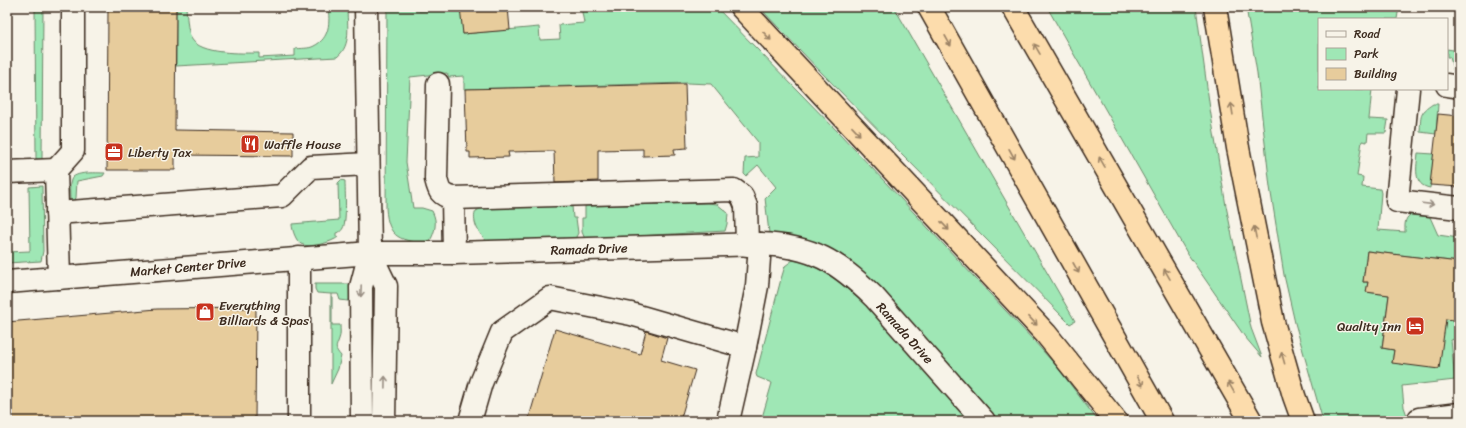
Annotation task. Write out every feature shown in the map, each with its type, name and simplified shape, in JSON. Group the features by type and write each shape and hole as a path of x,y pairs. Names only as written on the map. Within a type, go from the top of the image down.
{"highway":[{"path":"741,7 1046,334 1116,421"},
{"path":"929,7 1162,421"},
{"path":"1013,7 1251,421"},
{"path":"1216,7 1238,148 1273,322 1294,396 1303,421"}],"street":[{"path":"59,278 56,170 73,151 73,7"},
{"path":"362,421 361,287 370,253 366,7"},
{"path":"438,84 436,179 439,190 444,196 453,198 734,190 742,196 746,206 753,244 757,286 728,421"},
{"path":"1448,85 1459,87"},
{"path":"1408,90 1397,201 1459,208"},
{"path":"57,213 282,196 311,167 368,164"},
{"path":"7,172 56,170"},
{"path":"453,198 454,254"},
{"name":"Ramada Drive","path":"370,253 454,254 753,244 781,245 798,248 817,254 834,263 855,279 874,298 984,421"},
{"path":"370,253 386,286 384,421"},
{"name":"Market Center Drive","path":"7,282 370,253"},
{"path":"299,258 299,421"},
{"path":"470,421 481,383 502,332 550,298 631,314 745,347"},
{"path":"1420,421 1419,419 1459,414"}],"green space":[{"path":"35,7 43,7 42,159 36,159"},
{"path":"176,7 186,7 188,27 191,38 196,44 203,48 222,52 259,53 259,58 295,56 295,49 312,47 323,39 329,24 328,7 347,7 347,41 342,52 337,57 176,66"},
{"path":"387,7 418,7 419,11 461,9 463,34 539,27 540,40 560,39 559,25 584,23 581,7 716,7 841,135 1035,342 1058,368 1098,421 999,421 972,389 854,265 817,243 789,235 769,233 765,198 776,187 758,165 746,176 744,174 745,158 758,157 758,142 711,84 687,83 464,89 464,76 449,77 447,73 410,77 406,162 413,208 422,208 432,211 435,219 435,227 429,243 411,241 398,236 393,232 390,226 386,208"},
{"path":"759,7 894,7 1075,321 1070,324 821,72"},
{"path":"1047,7 1196,7 1210,109 1226,206 1251,328 1262,357 1245,337 1187,253"},
{"path":"1246,7 1399,7 1397,18 1318,18 1318,90 1372,90 1369,119 1388,120 1386,133 1368,133 1367,142 1362,141 1357,176 1363,177 1362,187 1380,189 1378,230 1405,232 1406,221 1410,215 1430,217 1438,235 1459,238 1459,262 1367,251 1363,282 1368,282 1366,292 1389,295 1382,348 1394,350 1392,363 1448,303 1459,313 1459,338 1451,340 1455,380 1402,386 1404,407 1409,421 1323,421 1295,323 1284,275 1270,187 1257,73"},
{"path":"1448,49 1459,51 1459,77 1454,73 1450,57 1448,57"},
{"path":"1433,104 1438,104 1436,134 1420,132 1422,115 1425,110"},
{"path":"1418,153 1434,154 1430,188 1420,183 1418,179"},
{"path":"86,173 105,173 103,176 77,181 76,198 74,201 70,200 70,184 73,177"},
{"path":"341,180 345,181 345,213 343,228 341,231 336,233 336,236 338,237 320,244 309,246 301,244 297,240 292,224 339,220 338,183"},
{"path":"42,186 43,251 41,261 7,263 7,252 30,251 29,187"},
{"path":"717,204 728,213 725,231 585,239 582,232 582,218 585,218 585,206"},
{"path":"572,206 573,218 576,218 578,233 575,239 487,241 481,235 474,219 476,211 482,208"},
{"path":"793,260 808,264 823,271 851,292 930,371 971,421 761,421 772,383 757,377 756,374 785,266"},
{"path":"315,284 351,284 351,300 340,300 338,294 332,294 332,325 340,325 340,336 336,348 341,356 338,369 331,384 331,294 317,293"}],"building":[{"path":"108,7 176,7 175,130 293,132 293,156 175,155 175,170 107,170"},
{"path":"460,7 508,7 510,30 463,34"},
{"path":"685,84 687,148 674,149 675,155 643,156 643,149 598,150 598,181 555,183 554,151 508,152 509,157 470,158 470,152 467,152 465,89"},
{"path":"1438,114 1459,116 1459,187 1430,185"},
{"name":"Quality Inn","path":"1367,251 1459,262 1459,321 1446,319 1439,369 1392,363 1394,350 1382,348 1389,295 1366,292 1368,282 1363,282"},
{"path":"256,308 255,421 7,421 7,322 157,309"},
{"path":"555,329 640,354 646,331 667,338 661,360 695,370 680,421 528,421"}],"place":[{"name":"Waffle House","path":"250,144"},
{"name":"Liberty Tax","path":"114,152"},
{"name":"Everything Billiards & Spas","path":"205,312"},
{"name":"Quality Inn","path":"1415,326"}]}
